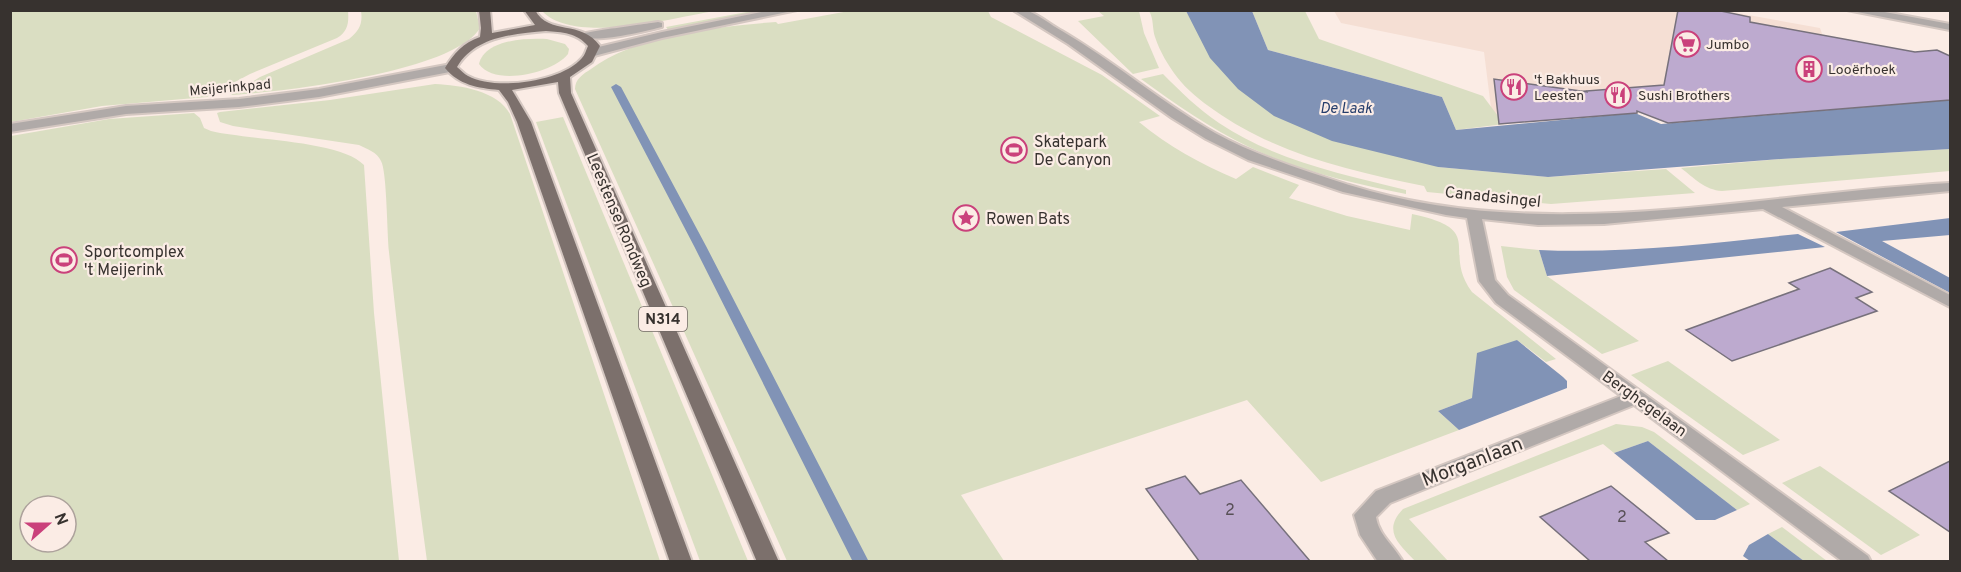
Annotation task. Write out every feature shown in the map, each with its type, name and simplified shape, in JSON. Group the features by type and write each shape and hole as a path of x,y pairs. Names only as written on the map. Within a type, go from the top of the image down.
{"main road":[{"path":"484,10 487,27 485,39"},
{"path":"529,10 534,19 546,28"},
{"path":"546,28 584,35 591,40 594,52 584,64 564,75 535,84 503,87 466,82 456,76 451,68 455,57 485,39 503,33 546,28"},
{"name":"Leestense Rondweg","path":"564,75 565,93 768,561"},
{"path":"503,87 514,101 524,122 681,561"}],"street":[{"path":"584,35 616,33 736,10"},
{"path":"594,52 662,35 792,10"},
{"name":"Canadasingel","path":"1018,10 1072,42 1177,115 1253,157 1348,189 1417,205 1474,215 1538,220 1604,219 1950,187"},
{"name":"Canadasingel","path":"1035,10 1072,42"},
{"path":"1852,10 1950,27"},
{"name":"Meijerinkpad","path":"10,128 126,110 239,103 319,93 451,68"},
{"path":"1765,204 1950,302"},
{"name":"Berghegelaan","path":"1474,215 1487,281 1493,290 1860,561"},
{"name":"Morganlaan","path":"1392,561 1372,537 1366,524 1365,515 1383,497 1637,397"}],"shaded area":[{"path":"1334,11 1726,11 1820,28 1836,74 1640,109 1493,124 1484,52 1341,23"}],"green space":[{"path":"11,10 348,10 348,19 346,29 337,38 250,74 207,97 102,106 11,122"},
{"path":"361,11 476,11 480,28 464,43 437,57 403,68 325,84 231,95 260,77 349,39 360,27"},
{"path":"542,11 714,11 650,23 600,28 557,21"},
{"path":"752,11 776,11 669,31 666,27"},
{"path":"849,11 988,11 991,17 1102,75 1160,116 1139,122 1150,131 1173,147 1223,173 1236,179 1253,167 1299,185 1289,198 1347,216 1410,230 1412,214 1435,220 1449,227 1456,235 1459,243 1460,264 1472,292 1556,359 1546,362 1517,340 1472,398 1438,411 1459,430 1321,482 1247,400 961,495 1004,561 787,561 575,85 582,75 609,57 654,40 730,26 776,22 778,24"},
{"path":"1098,11 1139,11 1144,33 1159,68 1133,74 1078,21 1104,16"},
{"path":"1149,11 1186,11 1192,21 1438,167 1548,177 1666,169 1695,193 1551,204 1427,192 1424,186 1315,159 1238,125 1194,95 1177,77 1164,58 1155,37"},
{"path":"1252,11 1305,11 1319,39 1483,96 1504,124 1456,130 1442,97 1268,50"},
{"path":"547,39 565,44 569,49 568,54 561,61 537,72 524,75 498,75 487,71 479,64 489,49 498,45 518,40"},
{"path":"1163,74 1211,118 1262,147 1309,164 1406,190 1406,194 1306,170 1249,147 1193,115 1141,79"},
{"path":"435,84 467,88 488,95 504,106 510,114 660,561 427,561 389,252 385,177 381,161 374,153 359,145 233,126 220,122 217,113 330,100"},
{"path":"194,113 200,118 204,128 211,131 335,150 364,165 374,313 399,561 11,561 11,136 109,119"},
{"path":"563,117 748,561 700,561 536,122"},
{"path":"1950,149 1950,171 1722,191 1705,186 1681,168 1781,159"},
{"path":"1501,246 1539,250 1547,276 1639,341 1602,354 1514,290 1507,277"},
{"path":"1668,361 1780,440 1743,455 1631,375"},
{"path":"1616,424 1642,427 1654,432 1750,504 1737,510 1648,441 1614,453 1603,444 1409,519 1448,561 1415,561 1395,537 1394,524 1403,509"},
{"path":"1820,466 1920,535 1881,555 1782,483"},
{"path":"1782,527 1827,561 1804,561 1768,534"}],"water":[{"name":"De Laak","path":"1186,11 1252,11 1268,50 1442,97 1456,130 1635,113 1661,124 1950,100 1950,149 1548,177 1438,167 1332,141 1274,116 1238,89 1210,58"},
{"path":"1950,218 1950,235 1882,241 1950,278 1950,293 1836,232"},
{"path":"1798,234 1825,247 1547,276 1539,250 1637,249"},
{"path":"1517,340 1563,377 1567,381 1567,388 1459,430 1438,411 1472,398 1477,353"},
{"path":"1648,441 1737,510 1715,520 1696,520 1614,453"},
{"path":"1768,534 1804,561 1750,561 1743,556 1749,545"}],"building":[{"name":"Looërhoek","path":"1678,10 1716,10 1750,17 1750,22 1915,52 1937,50 1950,56 1950,100 1668,123 1637,111 1637,113 1499,124 1494,79 1588,92 1586,91 1664,85"},
{"path":"1830,268 1872,292 1856,298 1877,311 1732,361 1686,330 1799,289 1789,283"},
{"path":"1950,461 1950,532 1889,491"},
{"path":"1185,476 1200,494 1241,480 1310,561 1199,561 1146,489"},
{"path":"1611,486 1669,533 1645,542 1668,561 1590,561 1540,517"}],"waterway":[{"path":"616,87 861,562"}],"place":[{"name":"Jumbo","path":"1687,44"},
{"name":"Looërhoek","path":"1809,69"},
{"name":"'t Bakhuus Leesten","path":"1514,87"},
{"name":"Sushi Brothers","path":"1618,95"},
{"name":"Skatepark De Canyon","path":"1014,150"},
{"name":"Rowen Bats","path":"966,218"},
{"name":"Sportcomplex 't Meijerink","path":"64,260"}]}
